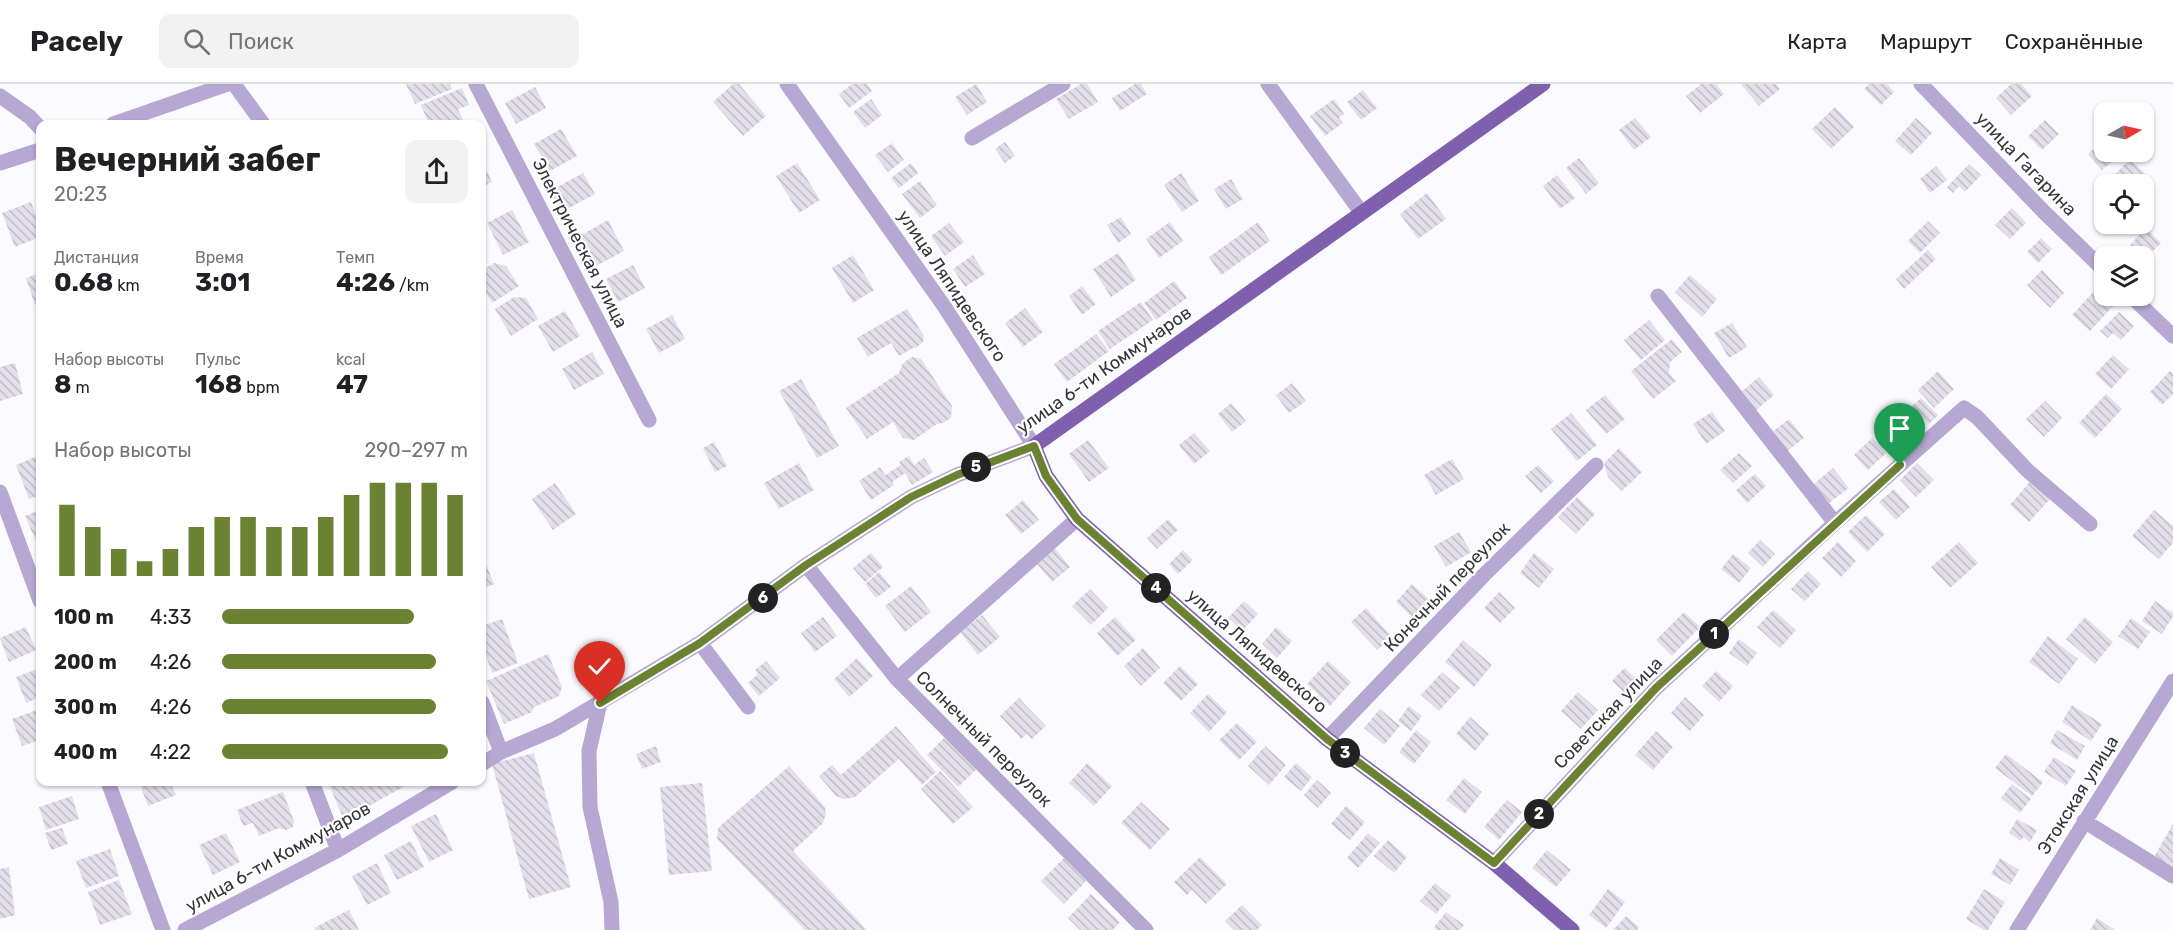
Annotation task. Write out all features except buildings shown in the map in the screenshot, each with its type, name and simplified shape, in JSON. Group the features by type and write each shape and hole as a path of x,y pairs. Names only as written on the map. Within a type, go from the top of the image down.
{"main road":[{"name":"улица 6-ти Коммунаров","path":"1034,446 1543,84"},
{"name":"улица Ляпидевского","path":"1034,446 1046,476 1077,519 1327,739 1494,863 1572,930"}],"street":[{"path":"124,120 228,84"},
{"path":"234,84 260,120"},
{"name":"Электрическая улица","path":"476,84 649,420"},
{"name":"улица Ляпидевского","path":"787,84 944,306 1034,446"},
{"path":"972,138 1063,84"},
{"path":"1268,84 1361,212"},
{"name":"улица Гагарина","path":"1921,84 2044,212 2094,260"},
{"path":"0,96 36,124"},
{"path":"0,164 36,151"},
{"path":"1658,296 1835,523"},
{"path":"2142,306 2173,336"},
{"name":"Советская улица","path":"1494,863 1656,688 1964,408 1977,417 2027,470 2090,524"},
{"name":"улица 6-ти Коммунаров","path":"486,761 501,752 555,729 700,643 806,565 911,497 957,475 1034,446"},
{"name":"Конечный переулок","path":"1327,739 1484,575 1596,465"},
{"path":"0,492 36,590"},
{"path":"897,679 1077,519"},
{"name":"Солнечный переулок","path":"806,565 897,679 1146,930"},
{"path":"700,643 748,707"},
{"name":"Этокская улица","path":"2017,930 2173,681"},
{"path":"600,703 589,751 590,807 610,902 612,930"},
{"path":"486,713 501,752"},
{"path":"109,786 163,930"},
{"path":"314,786 338,850"},
{"name":"улица 6-ти Коммунаров","path":"185,930 338,850 445,786"},
{"path":"2084,821 2173,876"}],"route":[{"path":"600,703 700,643 806,565 911,497 957,475 1034,446 1046,476 1077,519 1327,739 1494,863 1656,688 1900,465"}]}
